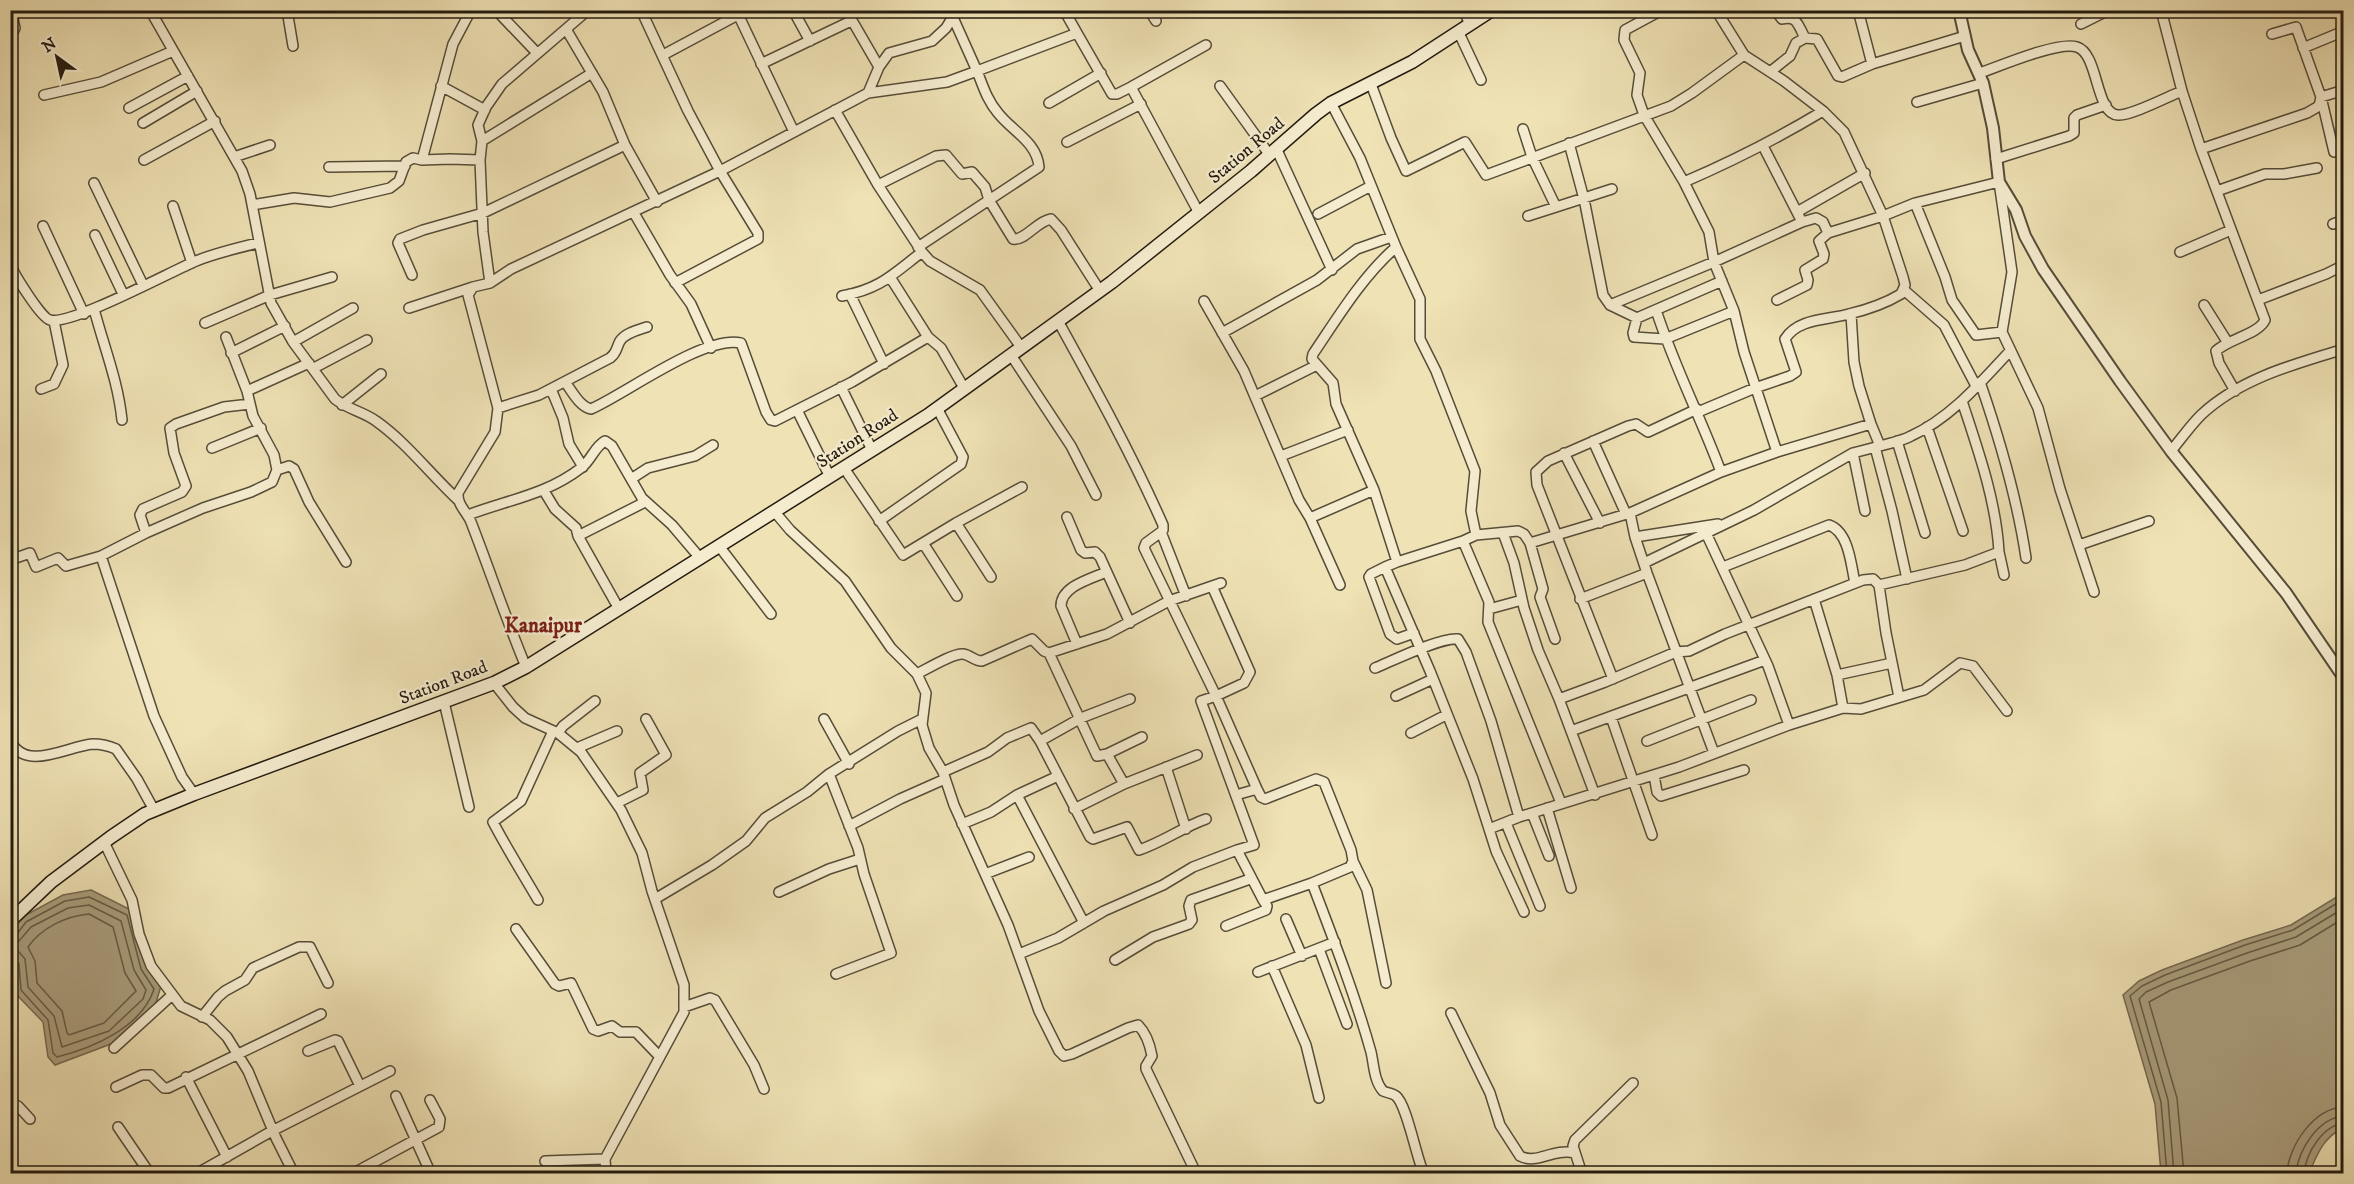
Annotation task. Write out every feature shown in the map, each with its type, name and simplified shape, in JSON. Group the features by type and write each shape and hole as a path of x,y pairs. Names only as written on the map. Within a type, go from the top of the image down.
{"main road":[{"name":"Station Road","path":"10,921 51,882 145,814 189,795 494,683 526,667 937,408 1100,291 1199,213 1331,103 1412,62 1492,10"}],"street":[{"path":"10,38 15,28 11,10"},
{"path":"150,10 215,121 248,187 271,303 293,342 330,394 342,405 375,420 419,459 433,477 458,500 468,515 526,667"},
{"path":"287,10 293,45"},
{"path":"496,10 537,53"},
{"path":"490,283 480,160 482,141 478,125 502,84 588,10"},
{"path":"640,10 688,111 720,171 758,233 758,238 675,283"},
{"path":"793,10 810,40"},
{"path":"846,10 879,67"},
{"path":"1064,10 1112,94 1131,87 1206,45"},
{"path":"1149,10 1156,21"},
{"path":"1464,10 1469,23"},
{"path":"1662,10 1629,27 1623,33 1640,74 1637,95 1644,115 1684,182 1709,232 1714,262 1734,311 1755,388 1777,452"},
{"path":"1716,10 1744,55 1823,111 1844,132 1883,216 1903,277 1904,290 1944,325 1978,384 2002,447 2013,489 2026,558"},
{"path":"1775,10 1782,19 1791,17 1794,19 1805,38"},
{"path":"1858,10 1872,64"},
{"path":"2081,24 2109,10"},
{"path":"2160,10 2182,91 2201,148 2263,312 2264,324 2221,346 2216,354 2235,391"},
{"path":"422,160 453,44 469,11"},
{"path":"1961,11 1968,50 1981,78 1996,159 2012,272 2002,332 2038,408 2062,497 2094,592"},
{"path":"663,55 740,12 761,64 794,132"},
{"path":"868,93 879,67 890,53 932,40 938,36 954,13"},
{"path":"884,364 846,295 863,292 879,285 920,249 1039,167 1039,159 1030,144 997,112 985,94 954,13"},
{"path":"761,64 851,21"},
{"path":"2272,34 2296,27 2320,98 2334,152"},
{"path":"567,29 603,92 625,145 657,202"},
{"path":"1458,31 1481,80"},
{"path":"2302,48 2343,31"},
{"path":"409,308 490,283 511,269 720,171 868,93 947,82 1077,33"},
{"path":"1770,72 1791,56 1796,43 1805,38 1817,39 1838,76 1842,77 1872,64 1965,36"},
{"path":"1917,102 2046,51 2074,46 2088,57 2106,105 2110,112 2117,115 2182,91"},
{"path":"44,95 101,82 172,51"},
{"path":"1371,84 1390,138 1406,171 1465,142 1486,176 1671,106 1744,55"},
{"path":"1049,103 1101,73"},
{"path":"482,141 592,74"},
{"path":"129,108 188,76"},
{"path":"441,86 485,110"},
{"path":"1131,87 1199,213"},
{"path":"1220,87 1273,151 1332,270"},
{"path":"2320,98 2343,90"},
{"path":"143,123 198,91"},
{"path":"2201,148 2307,113 2319,106 2320,98"},
{"path":"1331,103 1360,158 1391,237 1420,299 1420,339 1436,371 1475,471 1472,510 1476,536"},
{"path":"1067,142 1141,104"},
{"path":"1996,159 2069,136 2074,133 2074,118 2077,115 2106,105"},
{"path":"835,110 878,185 920,249 930,261 980,290 1071,446 1096,495"},
{"path":"1684,182 1736,160 1823,111"},
{"path":"144,160 215,121"},
{"path":"1523,129 1532,157 1556,207"},
{"path":"1569,143 1584,199 1599,285 1610,305 1637,318 1722,281"},
{"path":"234,157 270,145"},
{"path":"412,275 399,240 423,230 483,213 625,145"},
{"path":"1763,146 1802,222"},
{"path":"878,185 936,156 946,155 962,174 972,172 985,188 989,200 1013,239 1022,238 1043,221 1051,219 1061,230 1100,291"},
{"path":"252,205 294,198 330,202 390,188 399,181 406,162 413,158 480,160"},
{"path":"329,167 405,166"},
{"path":"2217,191 2265,174 2284,174 2317,168"},
{"path":"1797,212 1865,173"},
{"path":"1777,300 1807,285 1805,270 1824,259 1819,240 1828,233 1883,216 1915,203 1999,182"},
{"path":"1999,182 2016,210 2025,236 2043,269 2120,381 2171,451 2286,593 2343,678"},
{"path":"94,183 142,285"},
{"path":"1318,214 1371,186"},
{"path":"1528,216 1612,189"},
{"path":"1915,203 1952,300 1976,335 2002,332"},
{"path":"173,206 192,263"},
{"path":"634,213 675,283 691,304 711,348"},
{"path":"1610,305 1802,222 1816,218 1823,222 1828,233"},
{"path":"2333,224 2343,220"},
{"path":"43,226 84,314"},
{"path":"2180,252 2231,230"},
{"path":"95,235 123,294"},
{"path":"1222,333 1332,270 1357,249 1391,237"},
{"path":"12,271 45,316 54,321 84,314 192,263 228,250 258,243"},
{"path":"1396,247 1380,261 1313,354 1312,359 1333,383 1336,404 1374,490 1396,562"},
{"path":"2258,300 2326,274 2343,265"},
{"path":"205,323 270,295 332,277"},
{"path":"890,277 928,337 941,348 964,388"},
{"path":"458,500 458,494 495,432 498,408 468,295 473,287"},
{"path":"1613,679 1535,479 1539,467 1564,453 1634,424 1648,432 1697,410 1790,376 1796,372 1785,339 1788,334 1818,319 1851,314 1891,299 1904,290"},
{"path":"1204,301 1256,396 1299,500 1310,518 1340,585"},
{"path":"2204,305 2228,342"},
{"path":"293,342 353,308"},
{"path":"94,309 113,368 122,420"},
{"path":"1656,310 1665,339 1697,410 1721,472"},
{"path":"1637,318 1634,337 1665,339 1734,311"},
{"path":"1851,314 1854,362 1878,446 1906,579"},
{"path":"41,389 54,384 62,368 54,321"},
{"path":"1058,321 1096,389 1163,525 1161,532 1146,543 1144,548 1216,696 1261,797 1265,799 1320,779 1328,788 1353,861 1370,899 1386,983"},
{"path":"231,353 285,326"},
{"path":"498,408 525,401 610,358 616,353 626,335 646,327"},
{"path":"10,560 30,553 36,567 58,558 66,566 101,556 146,532 272,482 277,470 274,455 253,416 247,391 226,337"},
{"path":"565,382 580,402 591,408 674,364 711,348 733,342 741,343 771,420 797,410 841,387 928,337"},
{"path":"247,391 312,366 366,340"},
{"path":"2171,451 2201,415 2235,391 2274,371 2343,349"},
{"path":"1644,563 1754,510 1853,453 1897,441 1927,427 1962,401 2010,351"},
{"path":"1256,396 1317,365"},
{"path":"342,405 381,374"},
{"path":"841,387 872,450"},
{"path":"551,389 563,418 569,444 583,467"},
{"path":"1962,401 1998,526 1999,552 2004,575"},
{"path":"146,532 140,512 147,506 182,492 186,486 174,453 170,428 224,407 250,404"},
{"path":"879,521 961,464 963,457 937,408"},
{"path":"797,410 830,477"},
{"path":"1530,543 1628,513 1721,472 1777,452 1871,424"},
{"path":"1927,427 1963,531"},
{"path":"212,448 261,428"},
{"path":"1281,456 1348,430"},
{"path":"468,515 544,491 583,467 595,449 605,441 612,446 645,502 672,525 700,558"},
{"path":"1593,441 1628,513 1647,573 1714,753"},
{"path":"1897,441 1925,533"},
{"path":"630,479 648,468 695,456 713,445"},
{"path":"1564,453 1600,523"},
{"path":"1853,453 1865,511"},
{"path":"277,470 289,466 294,469 309,502 346,562"},
{"path":"844,468 903,555 956,523 1022,488"},
{"path":"1310,518 1374,490"},
{"path":"544,491 555,509 576,528 578,536 619,609"},
{"path":"578,536 645,502"},
{"path":"774,511 790,530 845,581 891,648 917,674 926,693 922,719 929,748 944,775 1019,954 1040,1011 1062,1055 1072,1054 1134,1026 1141,1028 1151,1047 1152,1056 1146,1069 1195,1171"},
{"path":"1067,517 1081,550 1097,554 1130,623"},
{"path":"2079,545 2149,521"},
{"path":"1635,537 1727,522"},
{"path":"956,523 991,577"},
{"path":"1723,567 1829,525 1833,526 1844,541 1855,583"},
{"path":"1161,532 1186,596"},
{"path":"1414,633 1397,639 1390,634 1369,577 1371,574 1396,562 1476,536 1521,532 1530,543 1544,589 1540,597 1555,639"},
{"path":"1503,533 1514,563 1522,600 1538,650 1595,795"},
{"path":"1706,533 1765,660 1789,725"},
{"path":"1463,541 1489,602 1488,622 1561,803"},
{"path":"923,543 957,596"},
{"path":"719,546 771,614"},
{"path":"1879,585 1981,561 1999,552"},
{"path":"101,556 154,716 189,795"},
{"path":"1385,567 1421,649 1473,779 1496,851 1524,912"},
{"path":"1077,644 1061,606 1061,600 1064,594 1075,587 1106,572"},
{"path":"1580,598 1647,573"},
{"path":"1559,699 1676,652 1689,651 1855,583 1873,579 1879,585 1899,697"},
{"path":"1019,954 1058,938 1104,911 1163,885 1193,867 1254,845 1201,701 1244,683 1250,672 1217,585 1170,601 1107,634 1049,653"},
{"path":"1814,599 1837,675 1844,708"},
{"path":"1489,609 1522,600"},
{"path":"917,674 957,655 963,654 982,661 1032,639 1049,653 1097,756 1107,754 1142,737"},
{"path":"1375,668 1421,649 1458,639 1491,721 1519,817"},
{"path":"1571,731 1765,660"},
{"path":"1837,675 1892,663"},
{"path":"1489,829 1561,803 1634,782 1789,725 1844,708 1861,709 1924,690 1960,663 1972,666 2007,711"},
{"path":"1396,696 1433,679"},
{"path":"494,683 525,718 556,732 577,748 617,803 642,853 684,985 684,1012 605,1159 606,1173"},
{"path":"1040,741 1080,718 1130,699"},
{"path":"1647,741 1751,700"},
{"path":"538,900 512,855 506,849 493,822 521,801 556,732 595,701"},
{"path":"444,702 470,807"},
{"path":"1411,733 1446,715"},
{"path":"1611,717 1652,835"},
{"path":"617,803 643,790 640,773 666,755 646,719"},
{"path":"824,719 849,764"},
{"path":"655,899 712,865 746,841 765,818 807,792 829,774 849,764 898,731 922,719"},
{"path":"849,826 988,752 1007,738 1027,728 1033,728 1090,837 1097,839 1127,827 1139,850 1186,829 1188,825 1206,819"},
{"path":"577,748 617,731"},
{"path":"10,740 14,747 24,755 37,757 93,744 116,749 137,779 154,810"},
{"path":"1107,754 1124,784"},
{"path":"1074,809 1124,784 1197,755"},
{"path":"1166,767 1186,829"},
{"path":"1654,775 1657,792 1662,796 1743,770"},
{"path":"829,774 849,826 891,953 836,974"},
{"path":"963,824 991,813 1017,795 1058,776"},
{"path":"1236,795 1257,789"},
{"path":"1017,795 1084,923"},
{"path":"1547,808 1571,888"},
{"path":"1532,813 1549,856"},
{"path":"1506,823 1540,906"},
{"path":"104,842 132,900 139,934 151,966 181,1006 210,1020 227,1037 248,1071 273,1131 294,1173"},
{"path":"1226,927 1261,913 1267,908 1237,850"},
{"path":"985,874 1029,857"},
{"path":"778,892 829,869 860,859"},
{"path":"1263,900 1350,867 1353,861"},
{"path":"1115,960 1153,937 1189,924 1192,920 1189,906 1191,900 1250,879"},
{"path":"1312,883 1335,942 1371,1052 1378,1084 1383,1091 1394,1094 1402,1103 1424,1173"},
{"path":"1286,919 1302,956"},
{"path":"516,929 555,984 560,986 571,983 593,1029 598,1032 612,1026 620,1032 636,1032 660,1057"},
{"path":"1258,972 1335,942"},
{"path":"202,1017 218,997 245,980 253,968 299,947 310,947 328,983"},
{"path":"1319,949 1347,1024"},
{"path":"1272,966 1306,1045 1319,1098"},
{"path":"114,1048 172,995"},
{"path":"684,1007 710,998 716,1000 754,1065 764,1089"},
{"path":"1451,1013 1490,1093 1500,1125 1520,1156 1532,1160 1557,1151 1575,1153"},
{"path":"116,1087 142,1075 154,1076 166,1088 321,1014"},
{"path":"308,1051 335,1040 338,1041 360,1086"},
{"path":"196,1173 214,1169 226,1157 390,1071"},
{"path":"186,1077 226,1157"},
{"path":"1582,1173 1573,1146 1575,1140 1633,1083"},
{"path":"396,1096 431,1173"},
{"path":"352,1173 441,1124 430,1100"},
{"path":"10,1104 18,1106 30,1119"},
{"path":"118,1127 150,1173"},
{"path":"545,1161 605,1159"}],"water":[{"path":"91,890 133,911 161,986 155,1006 116,1042 55,1065 48,1057 43,1022 15,993 11,933 22,917 63,895"},
{"path":"2343,893 2343,1128 2326,1141 2309,1173 2161,1173 2155,1104 2123,995 2139,981 2162,970 2291,925"}],"district":[{"name":"Kanaipur","path":"543,625"}]}
